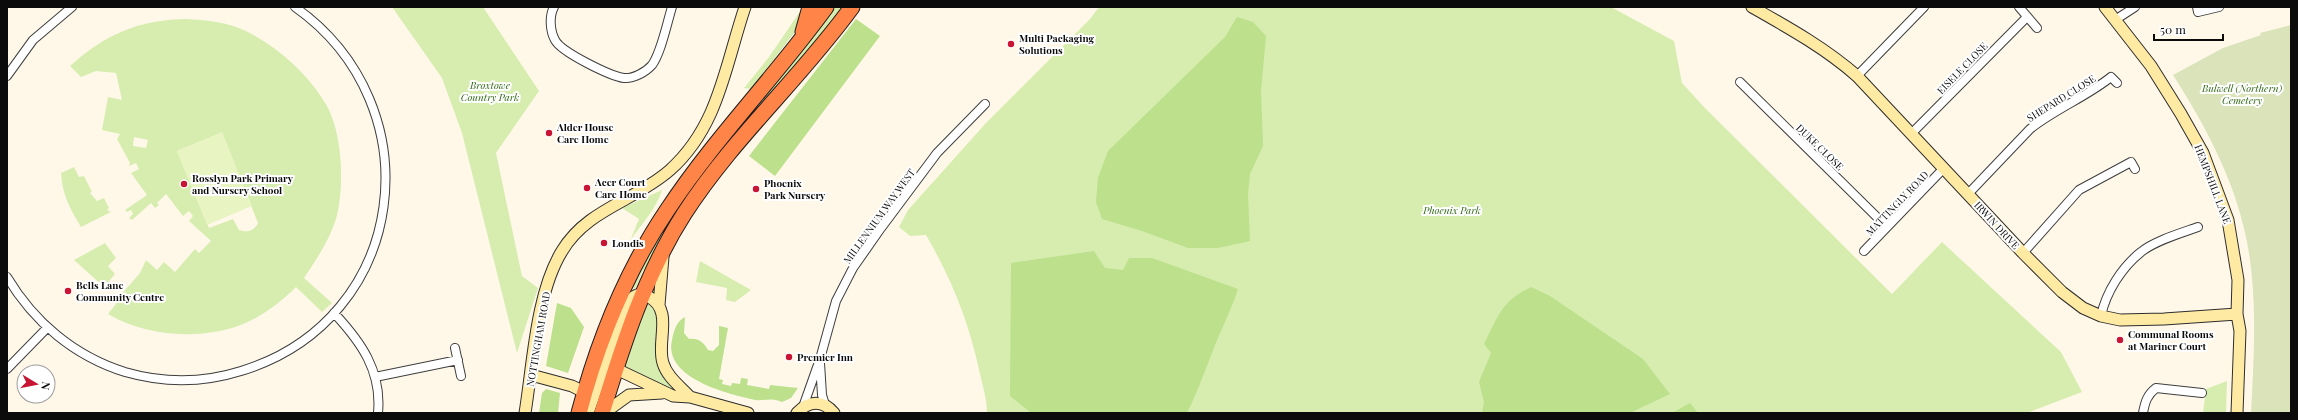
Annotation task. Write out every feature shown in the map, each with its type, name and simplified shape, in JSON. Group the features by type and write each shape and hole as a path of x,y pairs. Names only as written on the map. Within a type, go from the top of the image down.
{"highway":[{"path":"800,42 810,7"},
{"path":"598,404 621,292 636,261 668,209 716,145 800,42 826,7"},
{"path":"598,404 606,362 664,249 684,214 705,185 759,118 852,7"},
{"path":"579,413 598,404"}],"street":[{"path":"7,76 33,40 72,7"},
{"path":"7,277 26,306 47,328 82,353 116,369 152,378 191,380 232,374 271,360 306,338 334,313 358,280 374,247 383,212 386,175 385,157 373,103 356,71 335,41 295,7"},
{"path":"554,7 551,20 555,41 564,50 597,67 626,78 642,73 652,65 672,7"},
{"name":"NOTTINGHAM ROAD","path":"525,413 545,292 562,250 589,220 604,209 644,189 669,170 699,135 720,94 744,7"},
{"name":"IRWIN DRIVE","path":"1752,7 1825,50 1857,76 2023,252 2073,301 2101,316 2138,320 2237,314"},
{"path":"2019,7 2037,28"},
{"name":"HEMPSHILL LANE","path":"2105,7 2151,66 2203,153 2228,220 2238,280 2237,314 2240,331 2237,413"},
{"path":"2115,20 2136,7"},
{"path":"2196,7 2198,12 2219,7"},
{"path":"1857,76 1920,8"},
{"name":"EISELE CLOSE","path":"1911,134 2027,17"},
{"name":"SHEPARD CLOSE","path":"1968,194 2030,129 2041,120 2080,99 2111,77 2116,83"},
{"name":"DUKE CLOSE","path":"1740,82 1888,227"},
{"name":"MILLENNIUM WAY WEST","path":"799,411 820,358 836,301 853,268 937,153 986,104"},
{"path":"2023,252 2079,190 2131,162 2135,169"},
{"name":"MATTINGLY ROAD","path":"1864,251 1944,168"},
{"path":"2101,316 2106,298 2114,284 2123,270 2142,251 2198,227"},
{"path":"664,249 659,305 662,316 661,350 663,363 668,374 690,397 715,409 748,413"},
{"path":"642,294 659,305"},
{"path":"334,313 355,335 367,355 375,377 378,413"},
{"path":"7,369 47,328"},
{"path":"455,348 461,376"},
{"name":"MILLENNIUM WAY WEST","path":"820,358 822,395 825,405"},
{"path":"375,377 458,360"},
{"path":"606,362 673,396 690,397"},
{"path":"531,375 598,404"},
{"path":"2143,413 2144,403 2156,388 2202,393"},
{"path":"588,413 598,404 629,395 664,392"},
{"path":"799,411 814,403 825,405 834,413"}],"green space":[{"name":"Broxtowe Country Park","path":"392,7 483,7 539,91 496,153 522,276 538,288 517,353 462,133 442,78"},
{"path":"803,7 801,24 751,89 744,88 769,57"},
{"path":"833,7 846,7 678,210 660,240 646,271 643,270 636,287 631,290 645,258 686,193"},
{"name":"Phoenix Park","path":"1099,7 1611,7 1674,41 1682,83 1705,108 1892,294 1942,242 2061,352 2082,392 2027,413 987,413 985,394 971,337 959,302 944,268 926,235 910,236 899,227 908,210 986,123 1090,19"},
{"path":"1237,17 1253,22 1266,36 1261,91 1263,146 1250,174 1248,195 1250,241 1218,248 1188,248 1142,231 1102,219 1096,202 1098,178 1108,151 1225,37"},
{"name":"Rosslyn Park Primary and Nursery School","path":"186,19 216,22 231,25 246,31 269,44 290,61 308,80 324,101 330,113 339,142 341,191 336,219 330,235 304,278 332,303 322,312 296,287 262,315 238,326 206,333 172,334 154,331 138,327 108,314 119,300 118,298 140,273 146,260 157,270 164,262 175,272 195,249 199,253 211,241 189,221 193,216 189,211 183,216 166,194 157,203 159,205 155,208 151,203 132,220 129,218 133,214 131,210 127,212 125,210 147,195 131,173 139,169 136,163 129,166 130,163 117,139 120,134 102,130 108,97 122,100 116,73 96,71 81,77 70,66 83,55 110,37 138,26 169,20","holes":["222,133 258,223 255,228 250,231 239,230 233,219 209,228 177,151","134,137 148,140 146,148 133,146"]},
{"path":"856,19 880,36 775,176 749,156"},
{"name":"Bulwell (Northern) Cemetery","path":"2291,25 2291,413 2251,413 2254,303 2250,259 2241,215 2217,153 2196,113 2173,75 2223,48 2261,35 2260,33"},
{"path":"222,132 252,206 207,225 177,151"},
{"path":"74,167 79,177 84,176 92,192 90,193 97,201 104,198 109,208 107,210 111,212 81,227 67,201 61,173"},
{"path":"662,190 656,204 630,241 639,219 622,208"},
{"path":"105,243 116,258 108,266 115,274 104,287 74,260"},
{"path":"1094,251 1105,268 1123,270 1129,258 1152,258 1238,289 1187,413 1031,413 1010,396 1011,263"},
{"path":"700,261 751,290 735,302 726,300 727,288 696,282"},
{"path":"1531,287 1550,296 1643,359 1670,394 1630,413 1482,413 1484,402 1479,382 1491,353 1484,344 1502,310 1513,298"},
{"path":"557,303 571,308 584,327 568,373 546,366"},
{"path":"645,304 650,305 658,317 656,362 673,390 624,367"},
{"path":"685,317 684,333 689,339 700,341 708,350 713,351 719,345 719,326 728,328 719,379 723,380 722,384 731,386 732,383 740,384 741,378 748,379 747,385 769,389 770,385 798,388 791,398 782,402 771,399 755,400 714,388 687,374 677,365 672,353 672,340 677,324"},
{"path":"2227,381 2226,413 2203,413 2206,389"},
{"path":"546,389 560,393 558,413 539,413 542,393"},
{"path":"1690,403 1698,413 1672,413"}],"place":[{"name":"Multi Packaging Solutions","path":"1011,44"},
{"name":"Alder House Care Home","path":"549,133"},
{"name":"Rosslyn Park Primary and Nursery School","path":"184,184"},
{"name":"Acer Court Care Home","path":"587,188"},
{"name":"Phoenix Park Nursery","path":"756,189"},
{"name":"Londis","path":"604,243"},
{"name":"Bells Lane Community Centre","path":"68,291"},
{"name":"Communal Rooms at Mariner Court","path":"2120,340"},
{"name":"Premier Inn","path":"789,357"}]}
